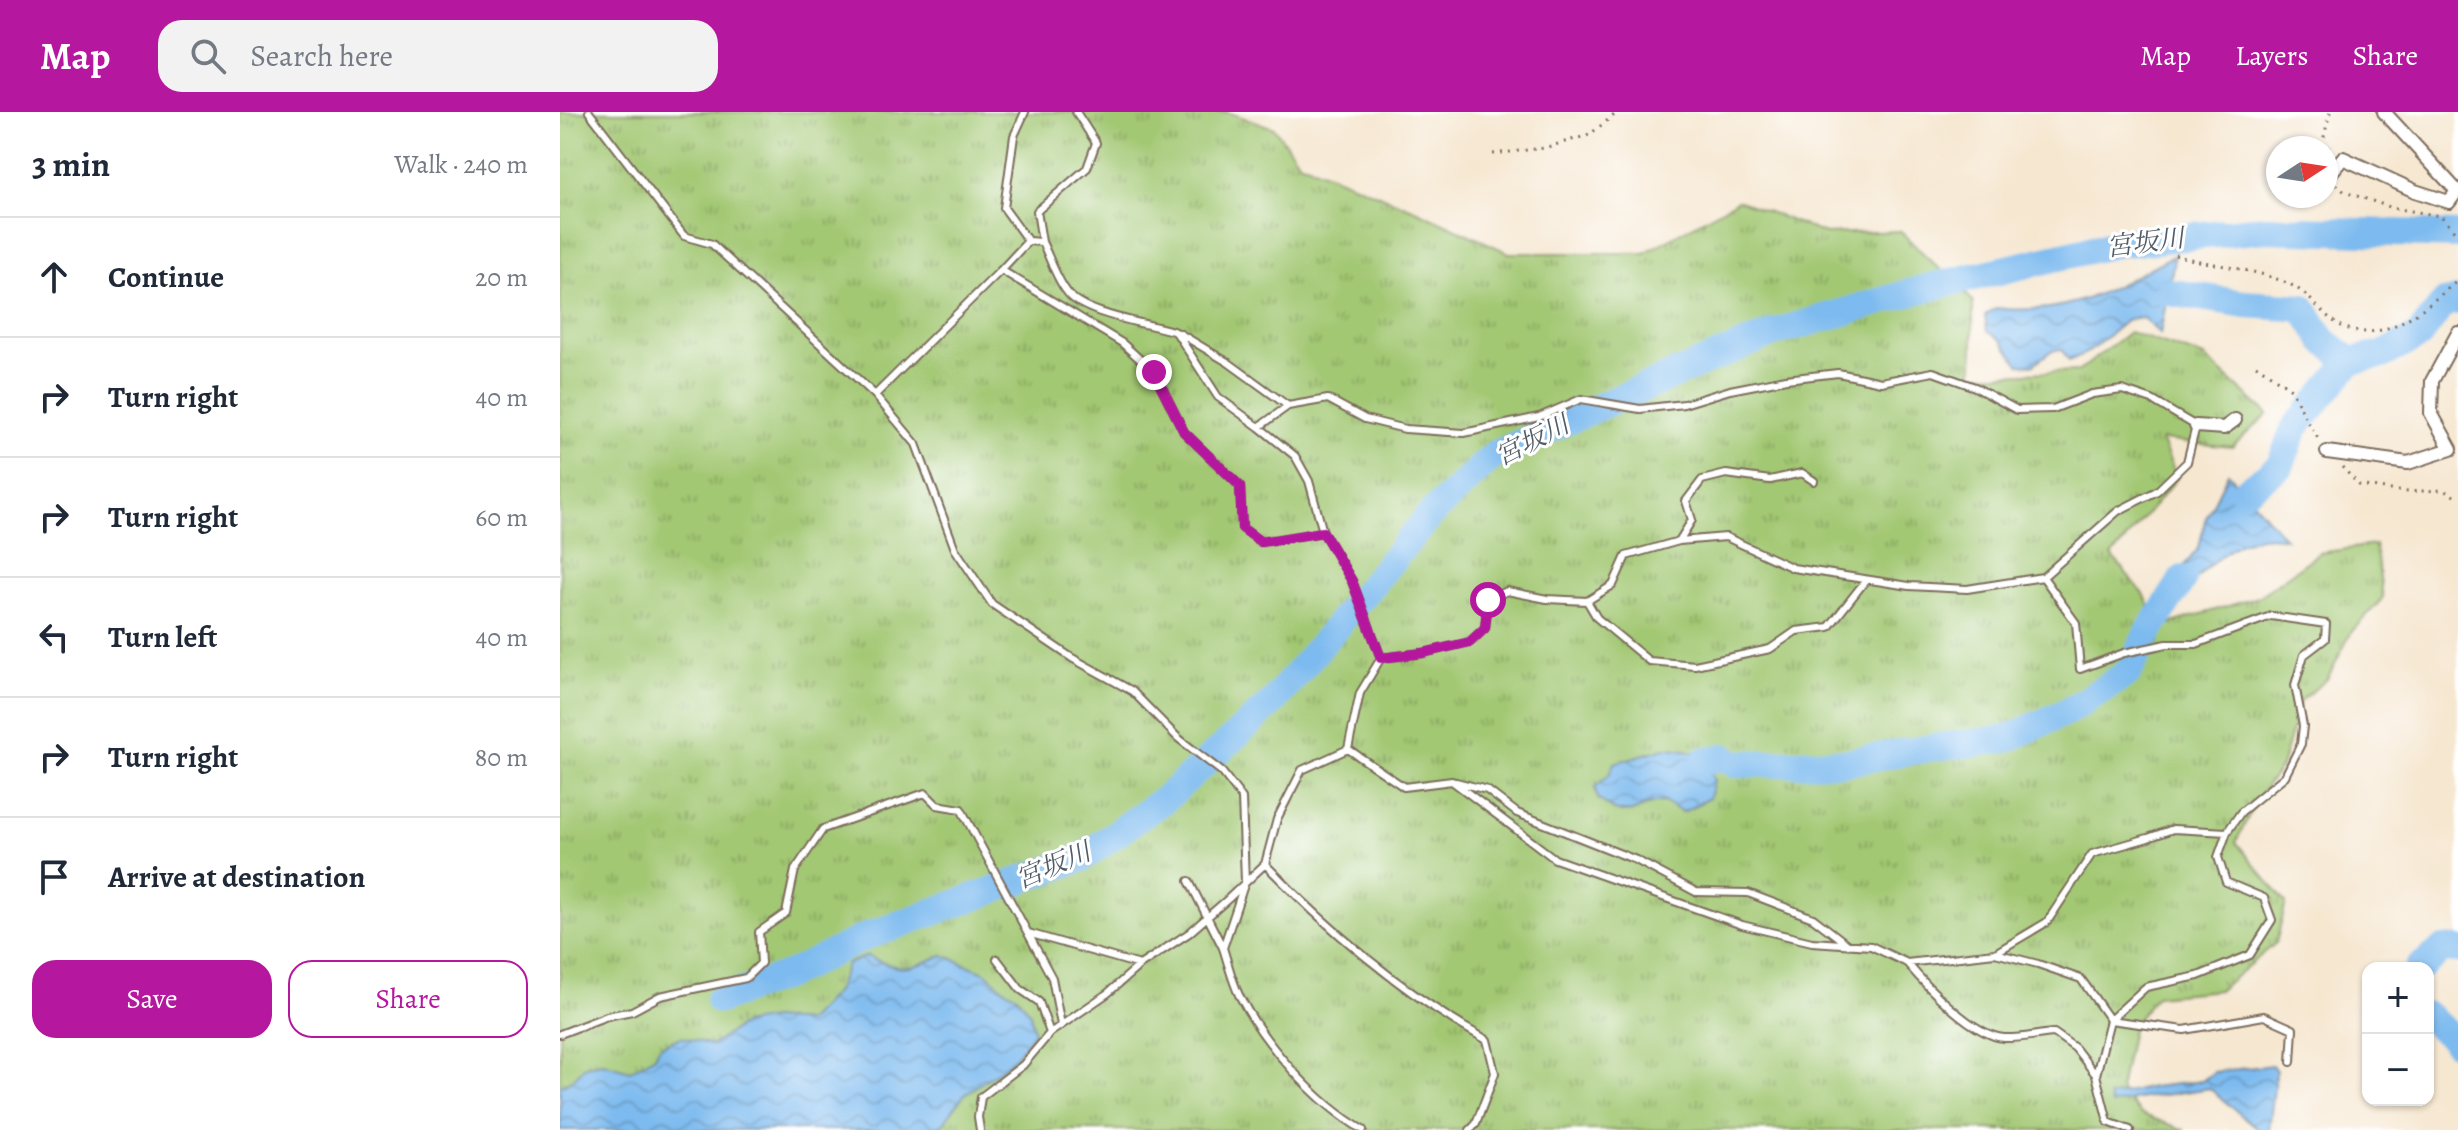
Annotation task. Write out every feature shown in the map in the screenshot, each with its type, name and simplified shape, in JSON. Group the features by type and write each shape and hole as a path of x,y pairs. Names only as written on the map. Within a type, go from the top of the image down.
{"street":[{"path":"2338,164 2343,158 2415,191 2449,202 2457,191 2384,112"},
{"path":"2327,452 2408,463 2455,452 2431,413 2432,381 2458,333"},
{"path":"2196,426 2224,428 2235,420"}],"lane":[{"path":"589,112 684,236 712,244 875,395 916,444 955,549 992,604 1072,658 1132,691 1178,738 1222,772 1242,798 1245,882 1223,948"},
{"path":"1025,112 1014,136 1004,208 1028,241 1042,242"},
{"path":"1076,112 1096,143 1087,168 1037,211 1042,242 1068,295 1101,315 1137,320 1176,332 1229,363 1288,406"},
{"path":"875,395 1028,241"},
{"path":"1001,270 1122,343 1154,372 1184,432 1240,486 1242,528 1261,542 1323,532"},
{"path":"1176,332 1218,397 1295,456 1309,481 1323,532 1352,581 1381,658"},
{"path":"1259,427 1288,406 1328,399 1365,419 1405,429 1464,433 1539,417 1581,399 1640,409 1684,404 1730,390 1786,379 1838,373 1881,382 1933,372 1975,387 2017,410 2053,409 2092,394 2122,390 2152,400 2196,426 2187,462 2157,491 2118,511 2043,577 1967,589 1909,586 1793,568 1726,537 1679,541 1626,556 1613,585 1587,601 1547,599 1507,591 1488,600 1485,628 1470,642 1423,653 1381,658"},
{"path":"1679,541 1692,520 1686,501 1702,480 1726,474 1770,480 1802,473 1814,481"},
{"path":"2043,577 2076,623 2080,669 2124,653 2167,644 2196,644 2271,616 2326,624 2325,639 2304,655 2295,685 2303,726 2301,744 2285,776 2241,812 2227,832 2218,857 2226,882 2264,898 2272,920 2250,955 2198,976 2146,987 2110,1020 2096,1075"},
{"path":"1587,601 1597,618 1649,661 1695,665 1770,649 1796,631 1829,627 1866,580"},
{"path":"1348,749 1360,693 1381,658"},
{"path":"1348,749 1404,787 1452,781 1487,790 1517,813 1636,860 1696,892 1748,893 1813,918 1848,945"},
{"path":"980,1130 981,1097 1023,1065 1050,1033 1108,993 1140,965 1189,933 1265,864 1277,819 1302,770 1348,749"},
{"path":"1452,781 1555,859 1742,925 1812,942 1871,946 1907,963 1930,990 1966,1021 2002,1038 2054,1033 2075,1048 2096,1075 2108,1122 2130,1130"},
{"path":"560,1034 607,1016 632,1011 660,996 746,978 761,963 759,932 786,913 795,870 823,829 925,793 937,805 961,809 1052,978 1061,1025"},
{"path":"1995,953 2047,922 2092,854 2173,829 2227,832"},
{"path":"1265,864 1391,979 1442,1015 1487,1040 1495,1073 1473,1127 1482,1130"},
{"path":"1189,881 1223,948 1239,994 1280,1056 1305,1084 1350,1123 1363,1130"},
{"path":"1028,933 1140,965"},
{"path":"1907,963 1995,953 2038,964 2081,979 2110,1020 2184,1030 2264,1016 2293,1029 2291,1062"},
{"path":"997,959 1020,989 1039,1002 1050,1033"}],"path":[{"path":"1493,154 1544,148 1589,135 1618,112"},
{"path":"2330,112 2322,145 2343,158"},
{"path":"2338,185 2345,192 2393,208 2441,216 2458,235"},
{"path":"2175,255 2282,280 2309,295 2334,321 2356,333 2395,326 2426,307 2458,280"}],"green space":[{"path":"560,112 1227,112 1274,128 1299,162 1509,253 1644,253 1738,200 1825,234 1900,231 1973,301 1973,375 2079,371 2129,332 2204,357 2268,414 2232,447 2161,440 2177,478 2112,556 2145,596 2159,627 2258,597 2319,553 2375,545 2383,598 2352,631 2327,679 2300,701 2281,767 2258,797 2236,842 2286,903 2276,943 2219,990 2156,996 2133,1024 2120,1090 2141,1114 2185,1130 560,1130"}],"water":[{"path":"2175,255 2160,334 2143,318 2127,320 2090,351 2069,361 2061,349 2051,351 2033,365 2019,364 2001,340 1987,331 1985,316 1996,308 2023,310 2070,304 2110,289"},
{"path":"2228,473 2285,538 2270,536 2244,541 2222,555 2191,584 2183,579 2183,567 2199,548 2205,520"},
{"path":"1665,748 1691,751 1701,758 1714,780 1709,798 1683,812 1664,802 1632,812 1617,812 1598,799 1595,787 1609,775 1614,763"},
{"path":"943,955 985,972 1017,996 1030,1013 1034,1032 1010,1063 964,1095 942,1125 922,1130 560,1130 560,1086 572,1080 585,1066 603,1063 630,1071 655,1056 660,1046 681,1037 712,1045 743,1024 772,1019 807,1022 836,992 847,964 867,956 905,968"},
{"path":"2272,1065 2276,1071 2269,1130 2259,1130 2209,1088 2111,1105 2109,1097 2152,1087 2202,1081 2214,1072"}],"waterway":[{"name":"宮坂川","path":"719,1000 790,974 867,936 1082,858 1166,798 1272,703 1430,515 1494,455 1603,405 1773,333 1926,288 2114,244 2265,229 2458,235"},
{"path":"2168,292 2245,304 2303,308 2324,341 2351,361"},
{"path":"2244,492 2280,466 2295,428 2351,361 2382,355 2419,336 2444,303 2458,300"},
{"path":"1704,761 1724,757 1735,764 1847,762 2007,739 2072,709 2128,673 2148,633 2183,579"},
{"path":"2427,962 2443,949 2458,950"},
{"path":"2434,1022 2458,1044"}],"route":[{"path":"1154,372 1184,432 1240,486 1242,528 1261,542 1323,532 1352,581 1381,658 1423,653 1470,642 1485,628 1488,600"}]}
